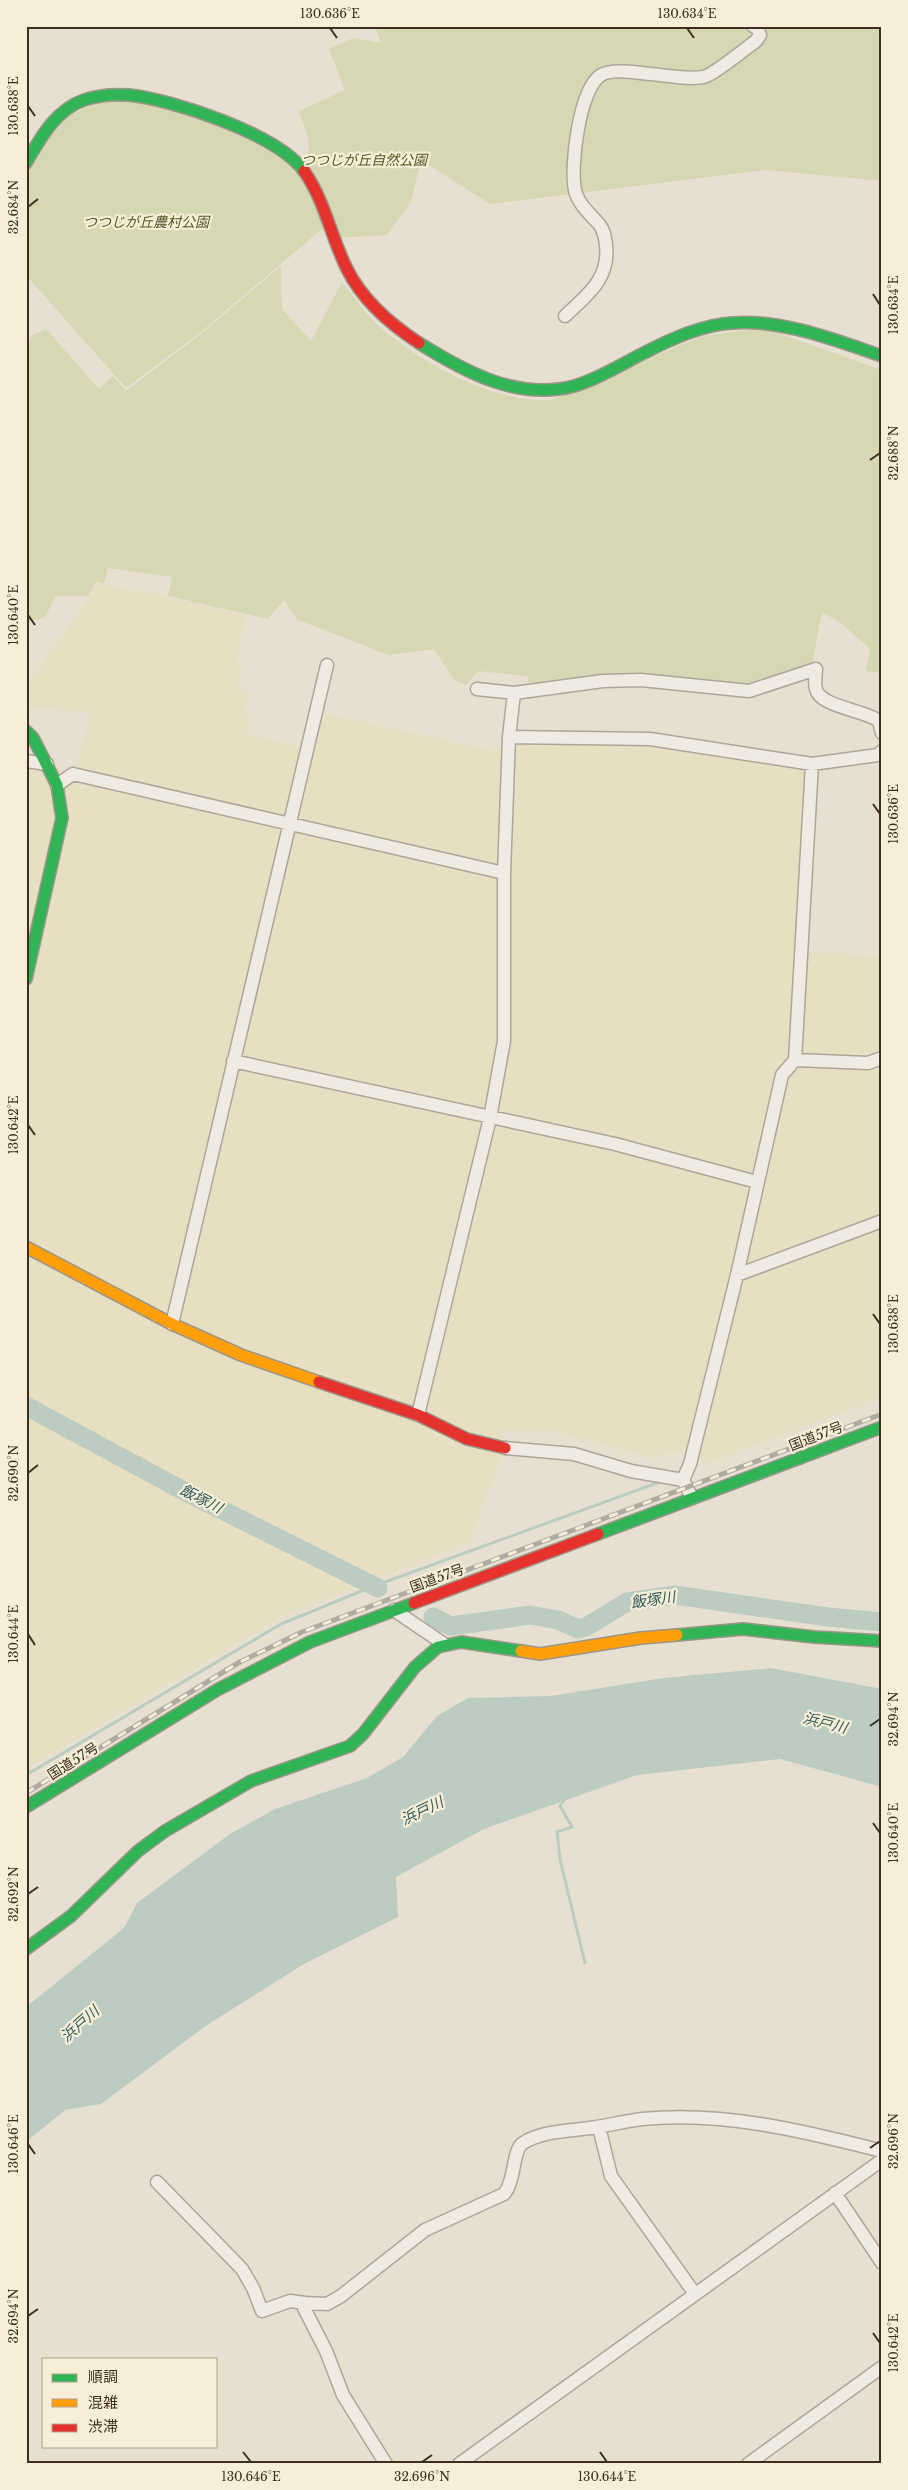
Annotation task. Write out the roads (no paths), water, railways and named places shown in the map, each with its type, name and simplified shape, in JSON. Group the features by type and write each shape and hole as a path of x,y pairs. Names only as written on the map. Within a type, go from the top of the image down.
{"main road":[{"path":"26,162 36,141 62,113 95,96 119,93 160,100 263,137 285,151 301,167 318,195 348,272 379,313 416,343 482,379 514,389 542,390 574,385 670,339 693,330 731,323 765,323 882,356"},
{"path":"26,731 33,738 56,785 62,818 26,979"},
{"path":"26,1248 172,1324 241,1355 418,1415 467,1439 505,1448"},
{"name":"国道57号","path":"26,1808 264,1664 310,1642 882,1427"},
{"path":"26,1949 71,1916 138,1851 166,1831 251,1781 350,1746 363,1734 416,1667 444,1644 461,1642 540,1654 640,1638 743,1629 814,1637 882,1641"}],"street":[{"path":"564,316 592,291 602,278 607,255 605,235 601,226 579,202 575,190 576,131 583,105 595,80 602,74 612,71 661,76 704,77 756,41 760,35 757,28 753,26"},
{"path":"172,1324 327,665"},
{"path":"477,689 514,693 603,681 642,680 750,691 816,669 816,690 820,697 833,704 873,716 879,721 882,733"},
{"path":"418,1415 490,1118 504,1041 504,873 509,737 514,693"},
{"path":"509,737 650,739 812,764 878,755 882,751"},
{"path":"26,761 47,764"},
{"path":"692,1498 684,1480 690,1464 737,1275 782,1075 795,1060 812,764"},
{"path":"56,785 73,774 290,822 504,873"},
{"path":"795,1060 868,1063 882,1058"},
{"path":"233,1060 614,1144 757,1182"},
{"path":"737,1275 882,1221"},
{"path":"505,1448 574,1454 639,1473 684,1480"},
{"path":"394,1610 444,1644"},
{"path":"157,2182 242,2269 254,2288 262,2311 290,2301 327,2304 341,2296 424,2230 504,2194 511,2186 516,2151 522,2144 555,2133 642,2119 727,2119 816,2134 882,2151"},
{"path":"599,2127 611,2176 695,2294"},
{"path":"460,2464 882,2160"},
{"path":"835,2193 882,2263"},
{"path":"305,2303 304,2308 326,2351 344,2395 386,2464"},
{"path":"748,2464 882,2367"}],"water":[{"name":"浜戸川","path":"771,1668 882,1689 882,1787 780,1759 637,1775 484,1829 396,1877 398,1917 304,1964 207,2025 101,2104 65,2110 26,2142 26,2007 124,1928 137,1903 230,1834 275,1809 367,1778 403,1757 437,1716 468,1698 551,1696 663,1678"}],"waterway":[{"name":"飯塚川","path":"26,1406 180,1489 378,1588"},
{"path":"26,1775 281,1624 374,1586 657,1483"},
{"name":"飯塚川","path":"433,1617 451,1626 530,1615 558,1620 578,1629 586,1627 627,1602 675,1595 828,1617 882,1622"},
{"path":"565,1799 560,1806 572,1827 557,1832 560,1859 585,1963"}],"railway":[{"path":"26,1793 238,1663 302,1632 882,1414"}],"park label":[{"name":"つつじが丘自然公園","path":"364,160"},
{"name":"つつじが丘農村公園","path":"146,222"}]}
